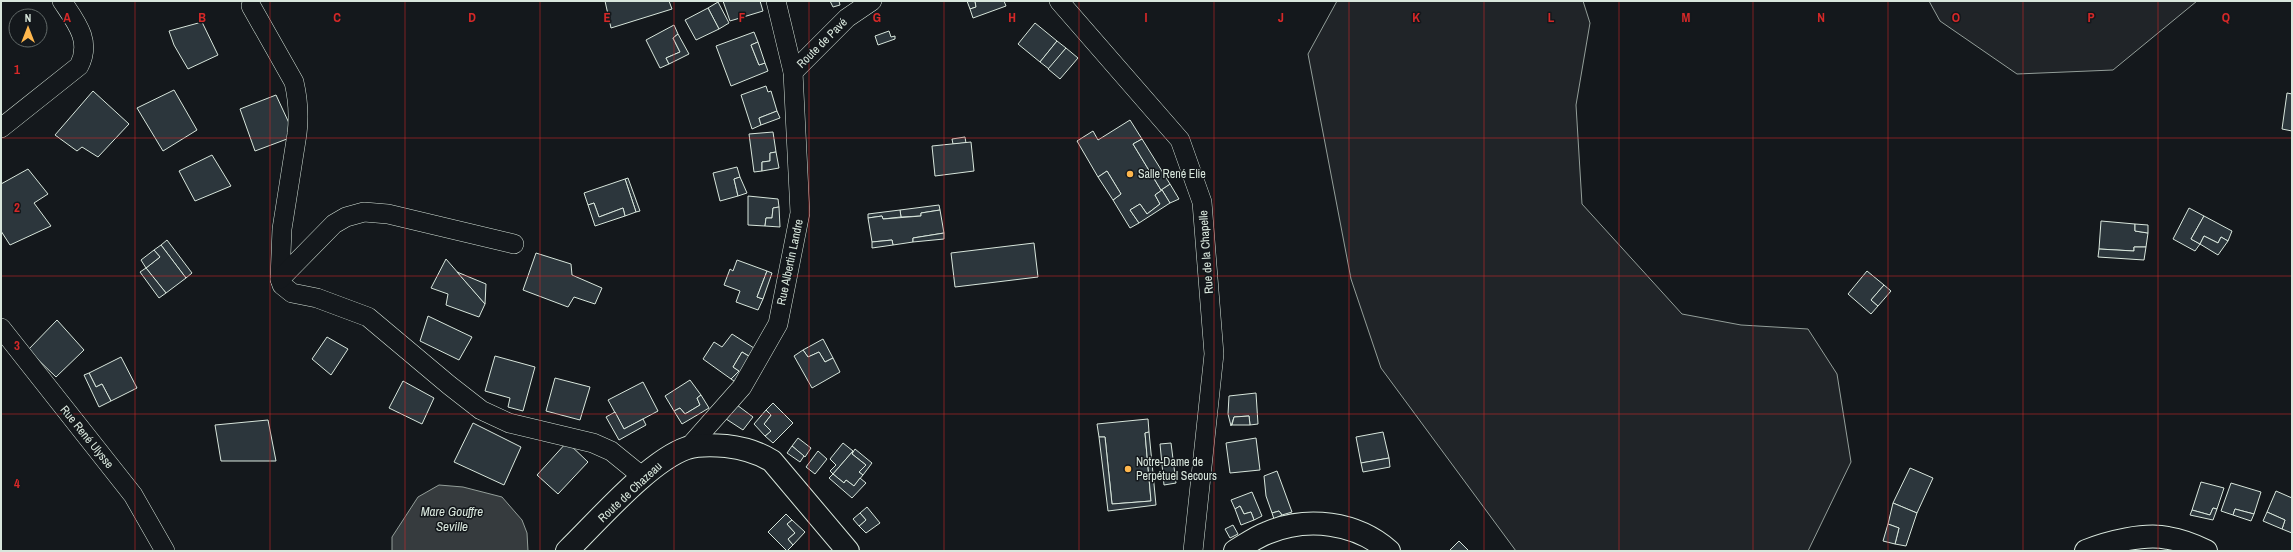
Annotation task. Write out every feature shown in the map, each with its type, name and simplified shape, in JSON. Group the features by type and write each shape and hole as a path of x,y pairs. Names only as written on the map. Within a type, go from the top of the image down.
{"main road":[{"name":"Route de Chazeau","path":"568,551 643,477 663,460 688,448 719,445 762,454 772,461 848,551"},
{"path":"1234,551 1267,533 1280,528 1306,524 1326,524 1347,527 1359,532 1389,551"},
{"path":"2086,551 2102,545 2122,541 2167,537 2206,551"}],"street":[{"path":"1,128 79,66 84,58 84,36 62,1"},
{"name":"Rue Albertin Landre","path":"688,448 742,387 778,324 800,213 793,72 776,1"},
{"name":"Route de Pavé","path":"793,72 847,18 872,1"},
{"name":"Rue de la Chapelle","path":"1059,1 1180,140 1202,202 1214,354 1193,551"},
{"path":"251,6 294,82 297,93 299,119 282,229 280,279 282,285 292,293 317,298 368,317 481,410 509,423 594,443 611,450 643,477"},
{"path":"280,279 334,224 346,217 364,212 388,214 514,244"},
{"name":"Rue René Ulysse","path":"1,328 133,495 165,551"}],"shaded area":[{"path":"1337,1 1583,1 1590,23 1576,105 1582,204 1682,314 1741,325 1808,329 1837,374 1851,462 1808,551 1516,551 1381,368 1351,279 1308,54"},
{"path":"1929,1 2197,1 2113,70 2017,74 1940,21"}],"water":[{"name":"Mare Gouffre Seville","path":"439,485 463,487 502,497 522,520 527,533 528,551 392,551 392,537 418,497"}],"building":[{"path":"605,1 669,1 672,9 611,28"},
{"path":"723,1 760,1 763,11 730,21"},
{"path":"830,1 839,1 840,5 833,7"},
{"path":"967,1 975,1 976,7 970,9"},
{"path":"975,1 1004,1 1006,6 973,18 970,9 976,7"},
{"path":"718,2 729,23 719,29 708,8"},
{"path":"708,8 719,29 696,40 685,20"},
{"path":"202,22 218,55 188,69 174,45 169,31"},
{"path":"1035,23 1057,41 1040,62 1018,44"},
{"path":"674,25 678,34 673,38 680,52 666,58 669,64 660,68 646,40"},
{"path":"889,31 891,37 895,36 895,39 878,45 875,36"},
{"path":"754,32 758,42 751,45 759,65 765,63 768,71 731,86 716,46"},
{"path":"678,34 689,54 669,64 666,58 680,52 673,38"},
{"path":"1057,41 1066,48 1049,69 1040,62"},
{"path":"758,42 765,63 759,65 751,45"},
{"path":"1066,48 1078,58 1060,79 1048,69"},
{"path":"766,86 768,92 771,91 777,111 759,118 761,125 752,129 741,95"},
{"path":"174,90 197,130 163,151 137,108"},
{"path":"93,91 129,124 98,157 82,147 77,151 55,135"},
{"path":"2287,93 2292,94 2292,131 2282,129"},
{"path":"276,95 295,136 255,151 240,109"},
{"path":"777,111 780,118 761,125 759,118"},
{"name":"Salle René Elie","path":"1130,120 1142,139 1133,144 1161,190 1170,184 1179,199 1170,203 1162,190 1155,195 1160,204 1147,214 1140,204 1130,210 1139,223 1130,228 1113,200 1121,194 1107,171 1098,177 1077,141 1093,131 1098,140"},
{"path":"773,132 776,152 770,153 770,161 762,162 762,171 754,172 749,134"},
{"path":"965,137 966,143 953,144 952,139"},
{"path":"1142,139 1170,184 1161,190 1133,144"},
{"path":"971,142 974,171 935,176 932,146"},
{"path":"776,152 779,168 762,171 762,162 770,161 770,153"},
{"path":"212,155 231,186 195,201 179,171"},
{"path":"737,167 740,177 734,179 738,196 720,201 713,173"},
{"path":"28,169 48,194 34,203 51,226 10,245 1,231 1,184"},
{"path":"1107,171 1121,194 1113,200 1098,177"},
{"path":"740,177 747,193 738,196 734,179"},
{"path":"628,178 640,211 636,212 625,179"},
{"path":"625,179 636,212 625,216 623,208 599,217 594,203 588,205 584,193"},
{"path":"1162,190 1170,203 1139,223 1130,210 1140,204 1147,214 1160,204 1155,195"},
{"path":"748,196 778,199 779,207 773,208 772,218 766,218 765,226 748,225"},
{"path":"594,203 599,217 623,208 625,216 595,226 588,205"},
{"path":"939,205 940,210 921,213 921,216 901,217 900,210"},
{"path":"779,207 780,227 765,226 766,218 772,218 773,208"},
{"path":"2189,208 2204,216 2191,239 2200,244 2195,251 2173,239"},
{"path":"900,210 901,217 883,219 882,216 868,218 868,214"},
{"path":"940,210 944,233 913,238 913,242 893,245 892,240 872,242 868,218 882,216 883,219 921,216 921,213"},
{"path":"2204,216 2232,231 2228,241 2221,237 2218,243 2204,236 2200,244 2191,239"},
{"path":"2101,221 2135,224 2135,231 2148,233 2146,247 2134,247 2134,251 2099,249"},
{"path":"2135,224 2148,225 2148,233 2135,231"},
{"path":"944,233 944,239 913,242 913,238"},
{"path":"2204,236 2218,243 2221,237 2228,241 2218,255 2200,244"},
{"path":"167,240 192,273 186,278 161,245"},
{"path":"892,240 893,245 872,248 872,242"},
{"path":"1034,243 1038,277 955,287 951,253"},
{"path":"161,245 186,278 166,293 146,268 160,257 154,250"},
{"path":"2134,247 2146,247 2144,260 2098,257 2099,249 2134,251"},
{"path":"154,250 160,257 146,268 141,260"},
{"path":"536,253 571,264 572,275 602,288 595,304 574,297 568,307 523,290"},
{"path":"446,259 485,304 479,317 446,305 448,294 431,288"},
{"path":"737,260 767,271 757,297 763,299 758,310 736,302 740,291 724,285 730,269 733,271"},
{"path":"146,268 166,293 159,298 140,272"},
{"path":"767,271 772,273 763,299 757,297"},
{"path":"1867,271 1884,285 1871,300 1878,306 1871,314 1848,294"},
{"path":"457,272 486,284 485,304"},
{"path":"1884,285 1891,291 1878,306 1871,300"},
{"path":"428,316 472,337 459,360 420,341"},
{"path":"57,320 84,350 56,377 28,350"},
{"path":"732,334 754,348 749,356 742,352 733,367 739,371 731,379 703,359 714,342 722,347"},
{"path":"327,337 348,349 331,375 312,359"},
{"path":"823,339 833,358 825,362 819,352 808,357 803,350"},
{"path":"803,350 808,357 819,352 825,362 833,358 840,372 812,388 794,356"},
{"path":"742,352 755,360 737,383 731,379 739,371 733,367"},
{"path":"495,356 535,367 523,411 508,407 510,398 485,391"},
{"path":"121,357 137,388 111,401 102,384 96,387 89,373"},
{"path":"89,373 96,387 102,384 111,401 99,407 84,375"},
{"path":"555,378 590,387 580,420 546,411"},
{"path":"690,380 701,395 697,398 700,405 685,414 680,408 674,411 665,396"},
{"path":"403,381 434,398 422,424 389,408"},
{"path":"643,382 658,411 624,429 608,400"},
{"path":"1256,393 1258,424 1250,425 1249,416 1234,417 1231,426 1228,414 1229,396"},
{"path":"701,395 709,408 682,424 674,411 680,408 685,414 700,405 697,398"},
{"path":"733,402 753,417 743,430 723,417"},
{"path":"773,403 793,423 773,443 765,436 771,431 764,424 771,415 766,410"},
{"path":"766,410 771,415 764,424 771,431 765,436 754,424"},
{"path":"615,412 624,429 643,419 646,425 619,440 606,417"},
{"path":"1249,416 1250,425 1232,425 1234,417"},
{"name":"Notre-Dame de Perpétuel Secours","path":"1148,419 1149,432 1145,433 1151,501 1112,504 1105,437 1099,437 1097,424"},
{"path":"268,420 276,461 221,461 215,425"},
{"path":"473,423 521,447 504,485 454,462"},
{"path":"1149,432 1156,505 1108,511 1099,437 1105,437 1112,504 1151,501 1145,433"},
{"path":"1383,432 1389,458 1361,463 1356,437"},
{"path":"798,438 811,448 805,457 792,446"},
{"path":"1256,438 1260,470 1230,473 1226,443"},
{"path":"567,442 588,462 558,494 537,475"},
{"path":"843,443 853,451 833,474 830,471 836,465 830,459"},
{"path":"1171,443 1176,483 1164,485 1160,444"},
{"path":"792,446 804,456 800,462 787,453"},
{"path":"855,449 872,463 863,475 859,472 866,465 852,454"},
{"path":"818,451 827,459 815,474 806,467"},
{"path":"853,451 852,454 866,465 859,472 863,475 854,486 846,480 844,483 833,474"},
{"path":"1389,458 1390,467 1363,472 1361,463"},
{"path":"1910,468 1933,478 1917,513 1893,503"},
{"path":"1277,471 1292,512 1282,515 1279,511 1272,513 1266,496 1264,476"},
{"path":"833,474 844,483 846,480 854,486 860,478 866,483 852,498 829,478"},
{"path":"2201,482 2224,488 2217,509 2213,508 2210,515 2192,510"},
{"path":"2231,483 2261,492 2254,514 2235,509 2233,515 2221,511"},
{"path":"2276,491 2292,498 2292,533 2282,529 2285,520 2267,512"},
{"path":"1252,492 1262,516 1254,520 1251,512 1244,514 1240,506 1235,509 1231,500"},
{"path":"1893,503 1917,513 1906,546 1895,544 1899,528 1888,524"},
{"path":"1240,506 1244,514 1251,512 1254,520 1241,525 1235,509"},
{"path":"867,507 880,523 866,533 859,526 866,520 860,513"},
{"path":"2213,508 2217,509 2213,520 2190,515 2192,510 2210,515"},
{"path":"2235,509 2254,514 2251,521 2233,515"},
{"path":"1279,511 1282,515 1274,519 1272,513"},
{"path":"2267,512 2285,520 2282,529 2263,521"},
{"path":"860,513 866,520 859,526 853,519"},
{"path":"786,514 792,520 787,524 795,533 788,539 793,545 787,551 768,532"},
{"path":"792,520 805,532 793,545 788,539 795,533 787,524"},
{"path":"1888,524 1899,528 1895,544 1883,541"},
{"path":"1233,525 1238,534 1230,538 1225,529"},
{"path":"1459,541 1469,551 1449,551"}],"place":[{"name":"Salle René Elie","path":"1130,174"},
{"name":"Notre-Dame de Perpétuel Secours","path":"1128,469"}]}
